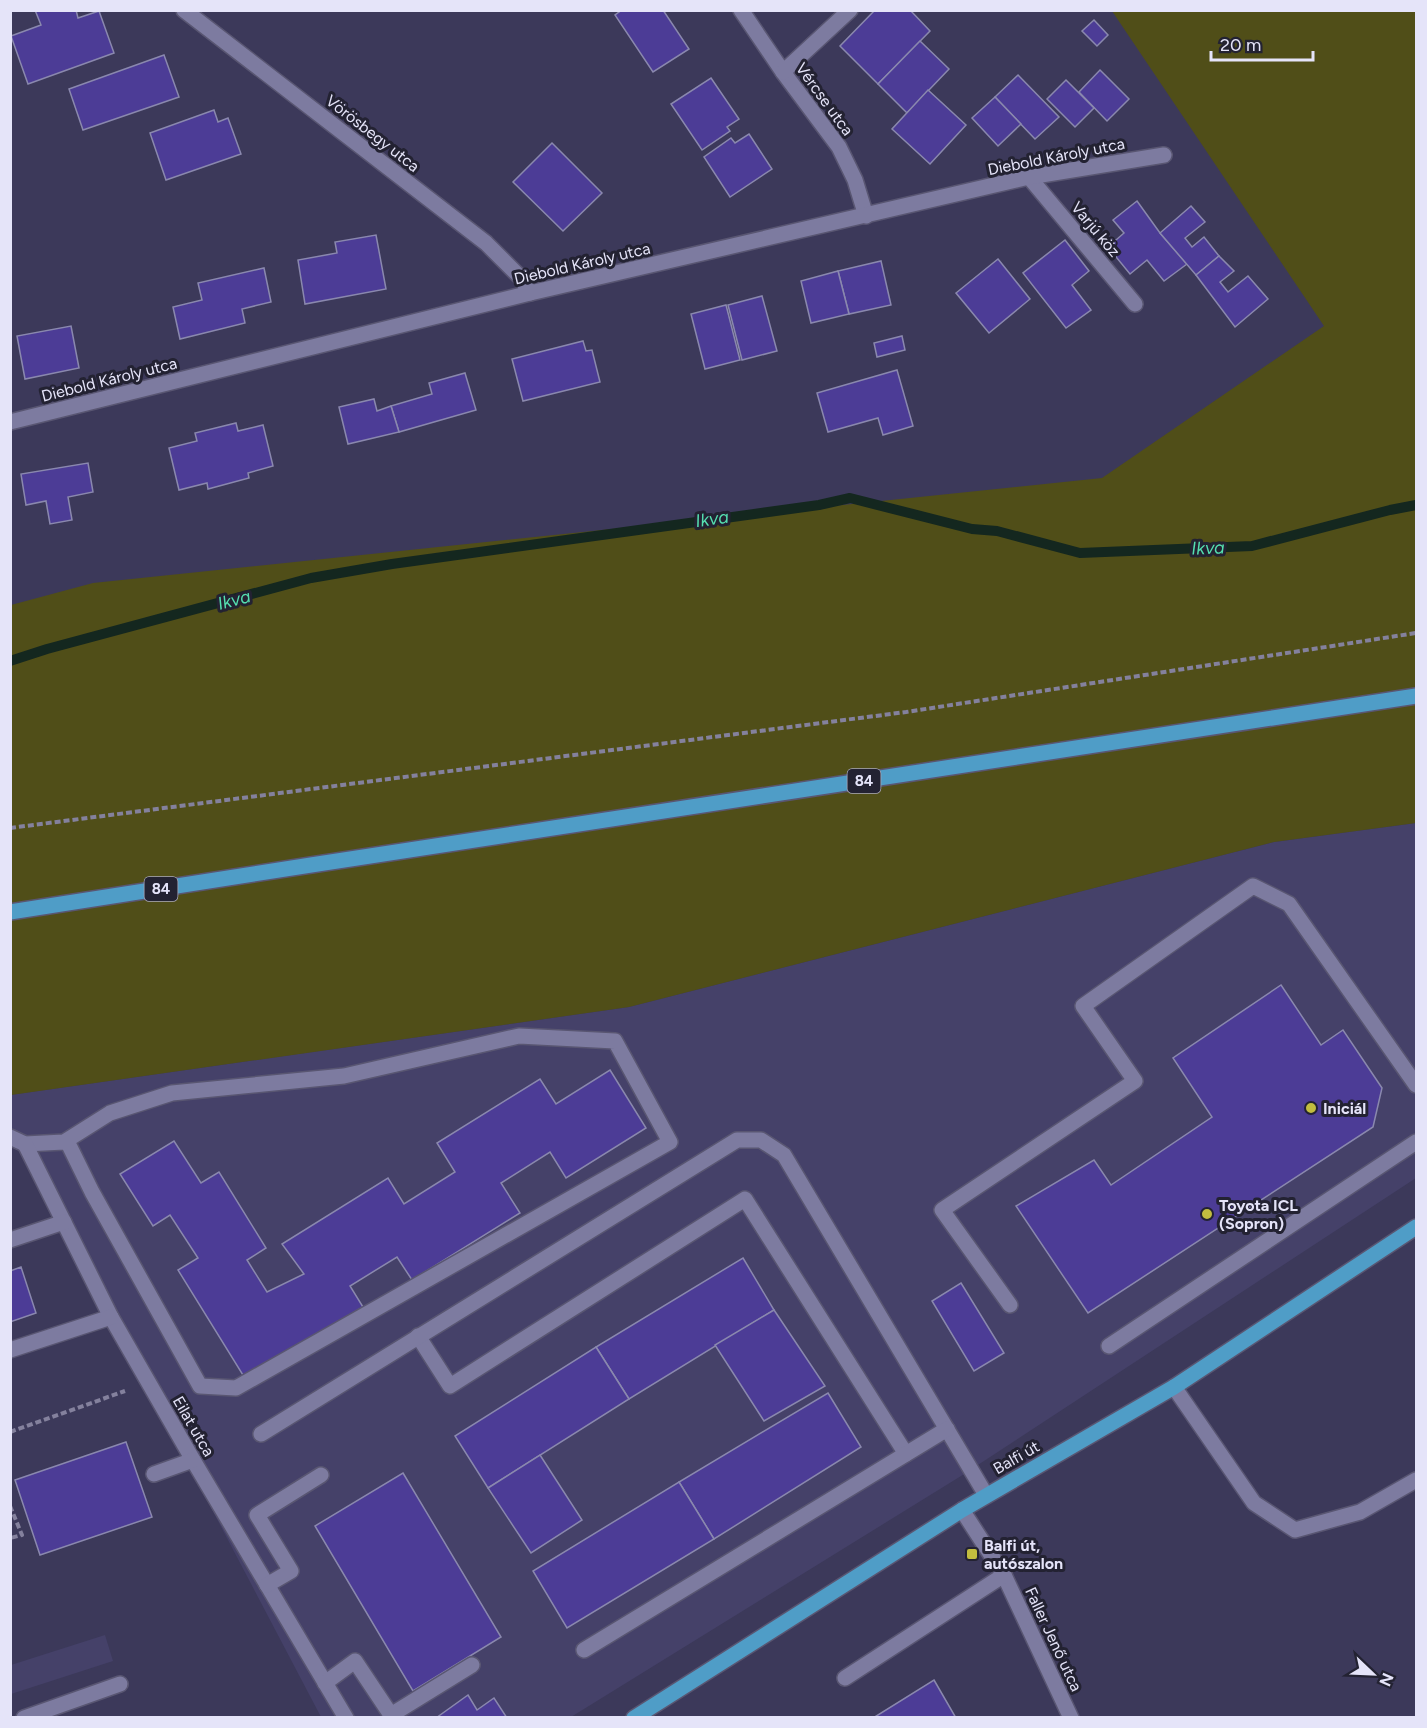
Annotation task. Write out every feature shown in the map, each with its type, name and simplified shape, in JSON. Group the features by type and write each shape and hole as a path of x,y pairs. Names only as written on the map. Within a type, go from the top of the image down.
{"main road":[{"name":"84","path":"10,912 1416,696"},
{"name":"Balfi út","path":"634,1718 986,1495 1174,1387 1416,1227"}],"street":[{"name":"Vörösbegy utca","path":"184,10 486,243 521,278 530,293"},
{"name":"Vércse utca","path":"741,10 783,72 839,147 855,180 866,216"},
{"path":"783,72 850,10"},
{"name":"Diebold Károly utca","path":"10,422 530,293 1029,177 1164,154"},
{"name":"Varjú köz","path":"1029,177 1135,304"},
{"path":"1010,1305 942,1210 1135,1082 1083,1006 1254,886 1289,904 1416,1085"},
{"path":"10,1137 25,1144 64,1142 67,1141 92,1192 200,1386 236,1388 669,1142 615,1041 519,1036 344,1076 172,1093 110,1113 64,1142"},
{"path":"261,1434 737,1140 762,1140 784,1155 986,1495"},
{"path":"1109,1346 1416,1142"},
{"name":"Eilat utca","path":"25,1144 111,1317 346,1718"},
{"path":"417,1336 450,1386 745,1199 906,1454"},
{"path":"10,1240 64,1222"},
{"path":"10,1350 111,1317"},
{"path":"1174,1387 1254,1503 1295,1530 1360,1512 1416,1480"},
{"path":"584,1650 946,1429"},
{"path":"154,1474 193,1460"},
{"path":"267,1585 291,1571 256,1515 321,1475"},
{"name":"Faller Jenő utca","path":"962,1510 1004,1575 1071,1718"},
{"path":"845,1678 1004,1575"},
{"path":"325,1683 355,1661 391,1715 472,1665"},
{"path":"24,1718 120,1684"}],"path":[{"path":"10,828 906,712 1416,633"},
{"path":"10,1432 149,1382"},
{"path":"10,1506 22,1535 10,1538"}],"shaded area":[{"path":"1112,11 1416,11 1416,823 1274,842 629,1007 11,1095 11,605 93,583 1102,478 1324,326"},
{"path":"1416,823 1416,1178 961,1476 571,1717 321,1717 11,1127 10,1095 629,1007 1274,842"},
{"path":"105,1635 113,1661 11,1694 11,1665"}],"building":[{"path":"35,10 76,10 78,18 99,11 114,53 28,84 11,36 41,25"},
{"path":"622,10 663,10 689,49 653,72 615,15"},
{"path":"875,10 910,10 930,31 878,84 840,46"},
{"path":"1094,20 1108,35 1097,46 1082,31"},
{"path":"920,41 949,69 907,113 878,84"},
{"path":"164,55 179,97 83,130 69,89"},
{"path":"1100,70 1129,99 1107,121 1079,92"},
{"path":"1018,75 1059,117 1035,139 995,97"},
{"path":"711,78 739,119 727,127 730,131 702,150 671,104"},
{"path":"1066,80 1094,108 1075,127 1047,99"},
{"path":"928,90 966,125 930,164 892,129"},
{"path":"995,97 1021,124 998,146 972,118"},
{"path":"214,110 218,122 228,118 241,154 166,180 150,133"},
{"path":"749,134 772,169 730,197 704,157 731,138 735,143"},
{"path":"552,143 602,193 563,231 513,182"},
{"path":"1137,201 1160,233 1187,264 1164,281 1147,260 1130,274 1108,247 1124,233 1113,220"},
{"path":"1191,206 1205,222 1185,238 1192,247 1204,237 1219,256 1196,275 1160,233"},
{"path":"376,235 386,289 305,304 298,260 337,253 335,242"},
{"path":"1065,240 1089,271 1072,285 1091,310 1066,328 1023,273"},
{"path":"1219,256 1234,271 1220,282 1228,292 1248,276 1268,299 1235,327 1196,275"},
{"path":"998,259 1030,299 989,333 956,293"},
{"path":"881,261 891,305 849,314 838,271"},
{"path":"264,268 271,302 242,309 245,323 180,339 173,307 202,300 198,283"},
{"path":"838,271 849,314 811,323 801,281"},
{"path":"762,296 777,351 742,360 728,305"},
{"path":"726,305 740,360 705,369 691,314"},
{"path":"71,326 79,368 25,379 17,336"},
{"path":"902,336 905,350 877,357 874,343"},
{"path":"583,341 586,351 592,350 600,382 523,401 512,359"},
{"path":"897,370 913,426 883,435 878,418 828,432 817,393"},
{"path":"465,373 476,410 399,432 391,406 432,394 429,383"},
{"path":"374,399 377,411 391,406 399,432 348,444 339,407"},
{"path":"236,423 238,431 263,425 273,466 248,473 249,478 208,489 207,483 179,490 169,448 197,441 195,433"},
{"path":"88,463 93,492 68,497 72,520 50,524 46,501 26,505 21,474"},
{"path":"1281,985 1321,1045 1343,1030 1382,1088 1373,1127 1088,1313 1016,1206 1094,1160 1111,1185 1212,1117 1173,1058"},
{"path":"610,1070 646,1128 566,1178 550,1152 501,1183 520,1213 412,1280 397,1257 350,1286 363,1307 246,1380 178,1270 198,1258 170,1215 153,1226 120,1174 174,1141 201,1183 219,1172 266,1248 247,1260 267,1292 304,1274 282,1244 388,1178 404,1204 455,1172 437,1143 540,1079 556,1104"},
{"path":"743,1258 774,1310 629,1399 596,1347"},
{"path":"21,1267 36,1313 10,1322 10,1271"},
{"path":"961,1283 1004,1353 974,1371 932,1301"},
{"path":"774,1310 825,1386 764,1421 715,1345"},
{"path":"596,1347 629,1399 488,1488 455,1436"},
{"path":"828,1393 861,1447 714,1539 679,1482"},
{"path":"126,1442 152,1517 40,1555 15,1480"},
{"path":"540,1455 582,1520 531,1553 488,1488"},
{"path":"403,1473 501,1637 413,1691 315,1526"},
{"path":"679,1482 714,1539 567,1628 533,1571"},
{"path":"934,1680 956,1718 873,1718"},
{"path":"468,1695 477,1710 494,1698 507,1718 436,1718"}],"waterway":[{"name":"Ikva","path":"10,661 311,578 392,564 819,505 850,498 972,529 997,531 1080,553 1252,546 1416,505"}],"place":[{"name":"Iniciál","path":"1311,1108"},
{"name":"Toyota ICL (Sopron)","path":"1207,1214"},
{"name":"Balfi út, autószalon","path":"972,1554"}]}
